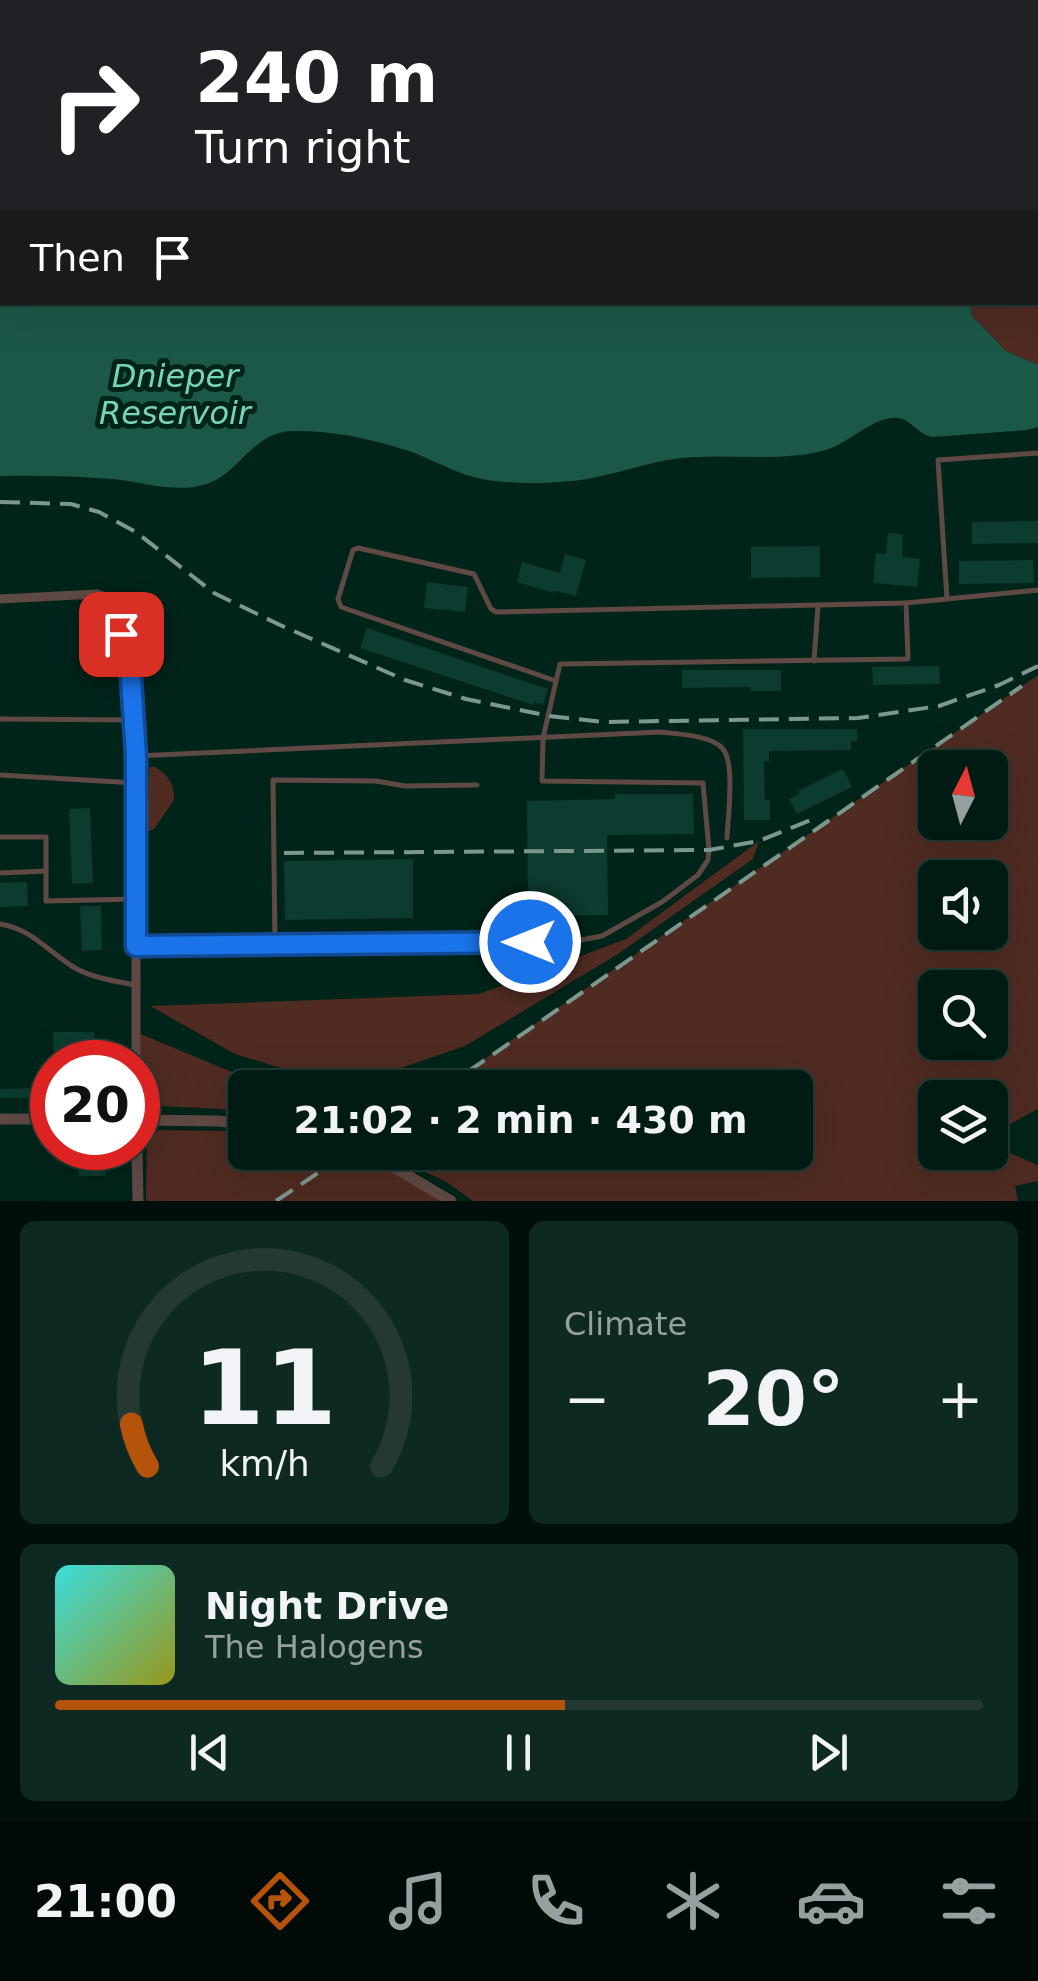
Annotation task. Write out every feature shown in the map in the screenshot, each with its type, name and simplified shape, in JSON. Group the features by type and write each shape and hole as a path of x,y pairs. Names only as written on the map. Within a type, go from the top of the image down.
{"street":[{"path":"0,599 97,594 107,598 130,662 136,756 136,1040"},
{"path":"0,1119 30,1119"},
{"path":"160,1121 228,1123"},
{"path":"137,1170 138,1201"},
{"path":"398,1170 451,1201"}],"lane":[{"path":"947,599 938,460 1038,453"},
{"path":"556,681 341,607 338,599 353,550 474,574 491,610 496,612 906,603 1038,590"},
{"path":"136,946 570,942 602,936 662,902 698,875 708,860 703,783 542,781 543,738 560,664 908,660 906,603"},
{"path":"814,661 818,605"},
{"path":"0,719 134,720"},
{"path":"136,756 660,732 712,741 724,750 729,765 727,838"},
{"path":"0,775 136,783"},
{"path":"275,944 273,780 476,785"},
{"path":"0,837 46,837 46,900 136,899"},
{"path":"0,873 46,871"},
{"path":"0,924 28,932 76,969 136,985"}],"shaded area":[{"path":"970,305 1038,305 1038,365 1006,351 972,316"},
{"path":"1038,675 1038,1109 1008,1125 1008,1080 918,1080 918,1170 1008,1170 1008,1152 1038,1165 1038,1181 1015,1186 1018,1201 473,1201 421,1170 813,1170 813,1070 469,1070 918,758 918,840 1008,840 1008,750 930,750"},
{"path":"153,766 169,780 174,800 154,829 147,832 149,768"},
{"path":"759,841 753,859 618,954 465,1046 404,1067 287,1070 235,1054 150,1006 479,994 626,939"},
{"path":"136,1032 155,1040 136,1040"},
{"path":"160,1042 228,1070 228,1110 160,1106"},
{"path":"160,1130 228,1131 228,1170 388,1170 404,1175 441,1201 146,1201 146,1170 160,1170"}],"water":[{"name":"Dnieper Reservoir","path":"0,305 970,305 972,316 1006,351 1038,365 1038,427 1027,430 932,437 904,420 893,418 876,423 834,447 807,454 687,458 584,479 546,483 478,478 387,444 308,431 265,439 226,473 192,487 85,477 0,476"}],"building":[{"path":"1038,521 1038,543 972,544 972,522"},
{"path":"888,533 903,534 902,557 920,559 917,587 873,583 876,553 886,554"},
{"path":"820,546 820,577 751,578 751,547"},
{"path":"565,554 586,560 576,596 517,582 522,562 560,573"},
{"path":"1033,560 1034,583 959,584 959,561"},
{"path":"427,582 468,587 465,612 424,608"},
{"path":"367,628 548,689 543,705 360,648"},
{"path":"939,666 940,684 873,685 872,667"},
{"path":"682,670 781,670 781,691 751,691 751,687 682,688"},
{"path":"743,729 857,729 857,741 851,741 851,750 769,751 769,761 764,761 770,820 744,820"},
{"path":"843,769 852,787 797,814 789,799"},
{"path":"615,794 693,794 694,834 607,835 608,915 528,916 527,801 615,799"},
{"path":"90,808 93,883 72,884 69,809"},
{"path":"413,859 413,918 285,920 284,861"},
{"path":"27,882 28,906 0,907 0,883"},
{"path":"80,906 101,906 102,950 82,951"},
{"path":"53,1032 94,1032 94,1040 53,1040"},
{"path":"30,1088 30,1097 0,1098 0,1089"},
{"path":"79,1170 105,1170 105,1176 79,1176"}],"railway":[{"path":"0,502 71,504 99,512 136,532 214,593 280,625 405,680 466,699 549,716 603,722 858,718 939,706 999,685 1038,666"},
{"path":"470,1070 1022,686"},
{"path":"284,853 709,850 759,841 816,818"},
{"path":"276,1201 321,1170"}],"route":[{"path":"121,634 130,662 136,756 136,946 530,942"}]}
